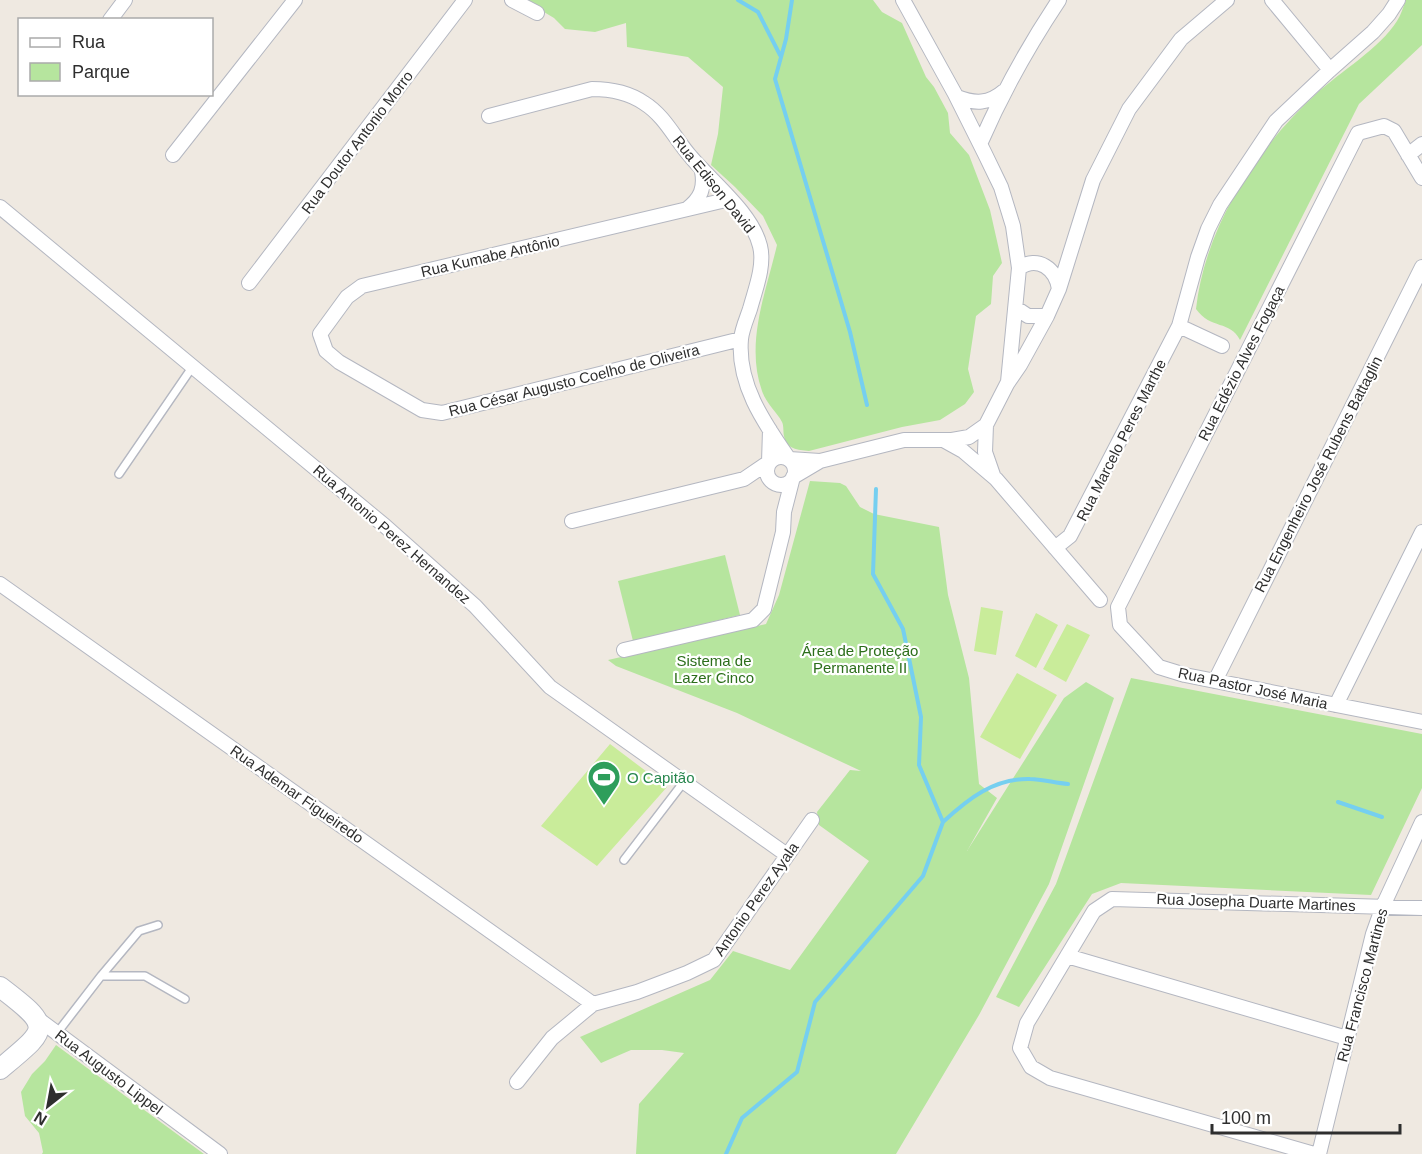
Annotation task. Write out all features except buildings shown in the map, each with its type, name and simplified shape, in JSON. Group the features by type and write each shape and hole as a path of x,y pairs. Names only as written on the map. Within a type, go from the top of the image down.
{"main road":[{"name":"Rua Augusto Lippel","path":"0,987 38,1019"},
{"path":"0,1069 38,1035 38,1019"}],"street":[{"path":"111,18 124,0"},
{"path":"173,155 295,0"},
{"name":"Rua Doutor Antonio Morro","path":"249,283 465,0"},
{"path":"512,0 537,13"},
{"path":"903,0 957,97 1001,187 1012,226 1019,268 1007,384"},
{"path":"915,20 916,0"},
{"path":"980,144 1028,45 1059,0"},
{"path":"996,479 988,466 985,452 986,425 1047,316 1059,289 1093,180 1129,109 1181,39 1227,0"},
{"path":"1272,0 1329,70"},
{"name":"Rua Marcelo Peres Marthe","path":"1055,548 1071,536 1179,326 1198,257 1220,205 1276,122 1329,70 1373,32 1398,0"},
{"name":"Rua Edison David","path":"489,116 592,89 619,91 632,96 657,112 702,171 730,199 755,232 761,249 761,266 741,339 743,367 750,396 789,459"},
{"path":"957,97 980,103 993,99 1004,91"},
{"name":"Rua Edézio Alves Fogaça","path":"1118,607 1358,133 1384,126 1394,131 1408,155"},
{"path":"1422,144 1408,155 1422,178"},
{"path":"687,209 702,194 704,182 702,171"},
{"name":"Rua Kumabe Antônio","path":"321,340 322,329 346,297 362,286 730,199"},
{"name":"Rua Antonio Perez Hernandez","path":"0,207 385,526 475,606 550,687 787,855"},
{"path":"1019,268 1027,263 1035,263 1050,268 1058,279 1059,289"},
{"name":"Rua Engenheiro José Rubens Battaglin","path":"1215,681 1422,267"},
{"path":"1016,309 1028,316 1047,316"},
{"path":"1179,326 1222,346"},
{"name":"Rua César Augusto Coelho de Oliveira","path":"321,340 326,351 339,362 422,410 442,413 741,339"},
{"path":"966,453 962,445 986,425"},
{"path":"770,430 770,462 767,472 774,483 784,512"},
{"path":"744,479 787,483 820,461 904,440 969,437"},
{"path":"937,439 966,453 996,479 1100,600"},
{"path":"572,521 744,479 778,457 820,461"},
{"path":"624,650 753,620 759,615 764,609 783,532 784,512 795,468 789,459"},
{"path":"1336,705 1422,532"},
{"name":"Rua Ademar Figueiredo","path":"0,584 593,1004"},
{"name":"Rua Pastor José Maria","path":"1118,607 1120,626 1159,667 1185,675 1422,722"},
{"name":"Antonio Perez Ayala","path":"517,1082 552,1038 593,1004 647,988 714,960 812,820"},
{"name":"Rua Francisco Martines","path":"1319,1154 1373,934 1383,906 1422,822"},
{"name":"Rua Josepha Duarte Martines","path":"1067,956 1094,911 1112,898 1422,908"},
{"path":"1314,1154 1050,1078 1031,1067 1020,1048 1027,1023 1067,956 1347,1038"},
{"name":"Rua Augusto Lippel","path":"38,1019 220,1154"}],"lane":[{"path":"119,474 193,366"},
{"path":"624,860 683,783"},
{"path":"57,1033 139,931 158,925"},
{"path":"101,976 145,976 185,999"}],"green space":[{"path":"524,0 873,0 882,12 902,23 926,77 948,113 950,133 969,155 990,210 1002,263 993,276 991,304 976,316 968,369 974,392 965,404 940,420 902,427 809,451 787,444 782,422 762,391 757,373 756,355 759,318 777,245 763,216 711,165 718,134 723,87 688,57 627,47 626,23 595,32 565,29 554,18"},
{"path":"1406,0 1422,0 1422,45 1359,104 1240,340 1231,330 1208,320 1196,309 1201,278 1222,219 1237,191 1273,139 1316,94 1381,41 1397,21"},
{"path":"810,481 840,483 846,486 860,507 874,514 939,527 948,595 969,678 979,784 997,798 967,851 1064,698 1086,682 1114,698 1049,884 979,1015 896,1154 636,1154 639,1104 684,1053 631,1050 601,1063 580,1037 710,980 733,951 790,970 869,861 819,825 817,812 850,770 861,771 737,713 616,666 608,660 766,624 779,595"},
{"path":"725,555 740,615 633,641 618,581"},
{"path":"981,607 1003,611 996,655 974,651"},
{"path":"1036,613 1058,625 1036,668 1015,656"},
{"path":"1067,624 1090,635 1066,682 1043,669"},
{"path":"1017,673 1057,695 1020,759 980,737"},
{"path":"1131,678 1422,734 1422,788 1371,895 1121,883 1092,894 1019,1007 996,997 1056,884"},
{"name":"O Capitão","path":"610,744 667,787 597,866 541,826"},
{"path":"56,1045 204,1154 42,1154 39,1133 25,1116 21,1092 32,1074"}],"waterway":[{"path":"738,0 758,12 780,55"},
{"path":"792,0 786,39 775,79 850,332 867,405"},
{"path":"726,1154 742,1118 797,1072 815,1002 923,876 943,822 919,765 921,717 903,629 873,574 876,489"},
{"path":"943,822 972,798 1005,782 1030,779 1068,784"},
{"path":"1338,802 1382,817"}],"place":[{"name":"O Capitão","path":"604,806"}],"park label":[{"name":"Área de Proteção Permanente II","path":"860,658"},
{"name":"Sistema de Lazer Cinco","path":"714,668"}]}
